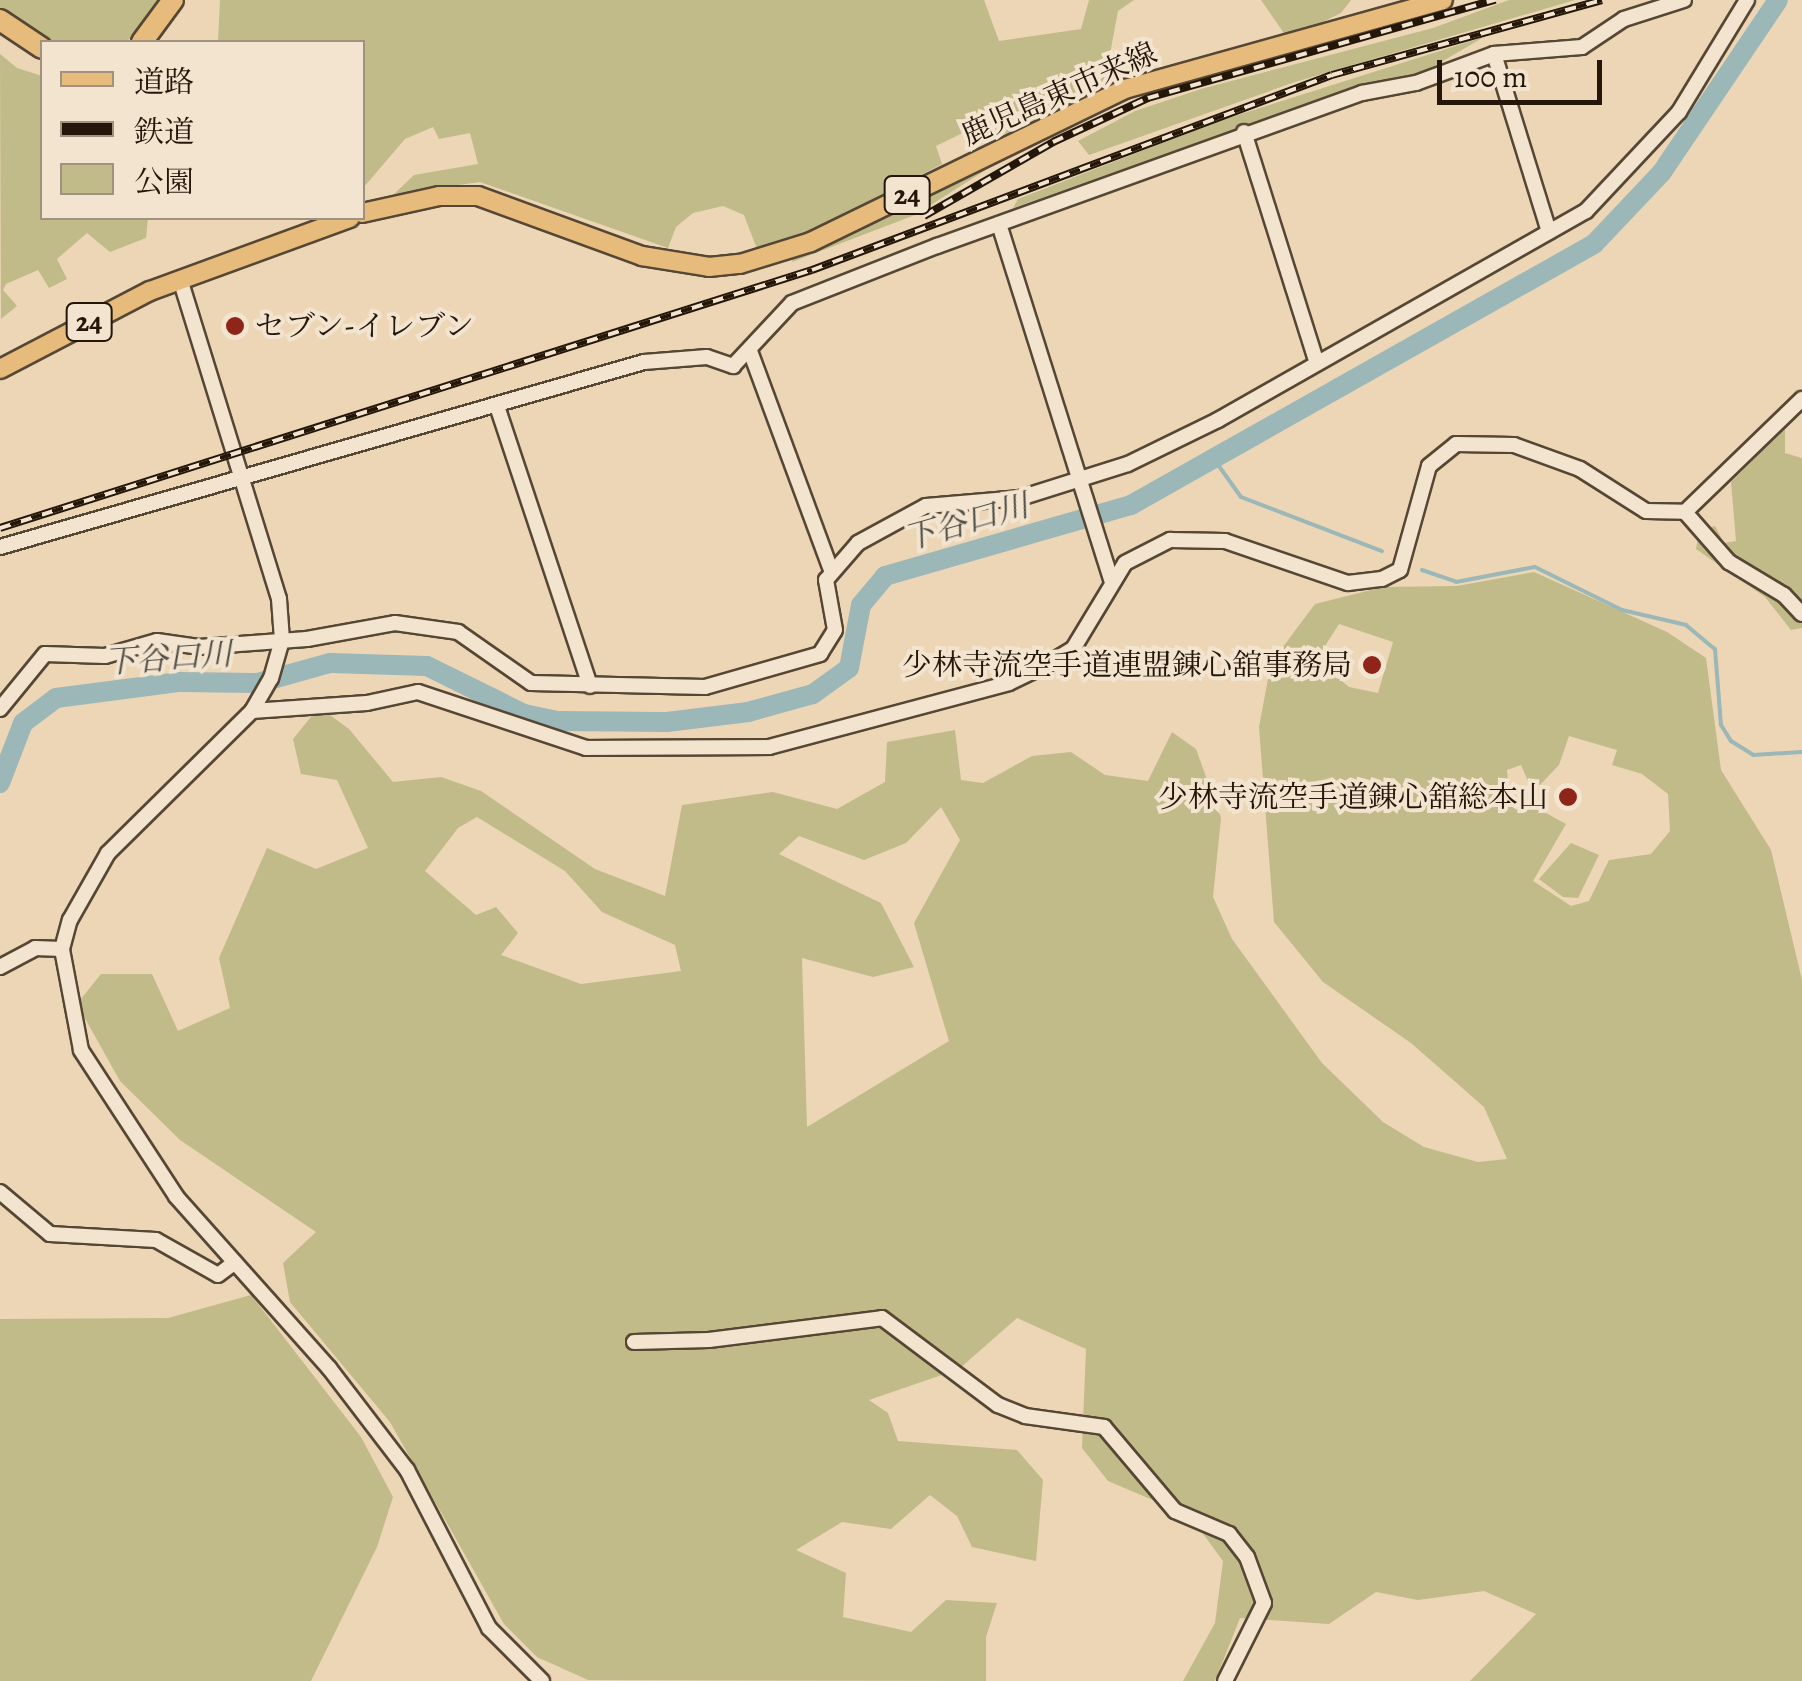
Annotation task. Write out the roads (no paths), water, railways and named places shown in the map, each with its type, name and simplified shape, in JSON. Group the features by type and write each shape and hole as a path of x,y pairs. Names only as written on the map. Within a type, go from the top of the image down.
{"highway":[{"path":"143,40 172,0"},
{"path":"160,40 185,0"},
{"path":"0,20 40,47"},
{"path":"0,37 40,59"}],"main road":[{"name":"鹿児島東市来線","path":"365,212 439,196 478,196 642,256 740,264 811,242 1124,88 1443,0"},
{"name":"24","path":"0,369 180,279 344,220"}],"street":[{"path":"0,547 644,362 707,356 733,366 792,303 1244,132 1494,54 1582,47 1624,19 1684,0"},
{"path":"0,709 45,654 105,656 157,641 199,647 428,623 458,632 531,683 590,686 705,687 820,654 834,640 826,588 832,570 858,543 926,506 1081,488 1218,420 1316,360 1586,211 1679,112 1747,0"},
{"path":"1494,54 1549,232"},
{"path":"1244,132 1316,360"},
{"path":"999,224 1111,580"},
{"path":"180,279 279,599 282,640 272,678 252,711 108,853 70,920 62,949 81,1050 176,1196 366,1414 439,1520 489,1628 542,1681"},
{"path":"750,351 832,570"},
{"path":"252,711 366,704 418,692 453,698 526,733 586,748 770,748 1010,682 1046,665 1073,650 1111,580 1125,563 1189,536 1225,541 1348,583 1382,579 1400,570 1429,466 1444,448 1472,441 1514,445 1565,463 1646,511 1685,512 1802,399"},
{"path":"497,406 590,686"},
{"path":"1685,512 1729,562 1784,595 1802,614"},
{"path":"0,967 35,948 62,949"},
{"path":"0,1192 50,1234 156,1240 218,1275 235,1262"},
{"path":"634,1342 782,1333 882,1318 998,1405 1025,1416 1104,1427 1175,1511 1229,1534 1247,1557 1264,1603 1225,1681"}],"waterway":[{"name":"下谷口川","path":"0,783 23,723 56,698 180,682 258,683 330,663 427,666 524,714 556,721 667,722 748,712 813,694 849,668 861,605 885,576 1131,505 1594,244 1662,172 1778,0"},
{"path":"1216,462 1241,497 1382,551"},
{"path":"1422,570 1456,582 1535,567 1622,610 1686,625 1715,649 1721,725 1731,741 1753,755 1802,752"}],"railway":[{"path":"924,216 1053,142 1148,98 1495,0"},
{"path":"0,528 812,270 1332,75 1602,0"}],"place":[{"name":"セブン-イレブン","path":"235,326"},
{"name":"少林寺流空手道連盟錬心舘事務局","path":"1372,665"},
{"name":"少林寺流空手道錬心舘総本山","path":"1568,797"}]}
